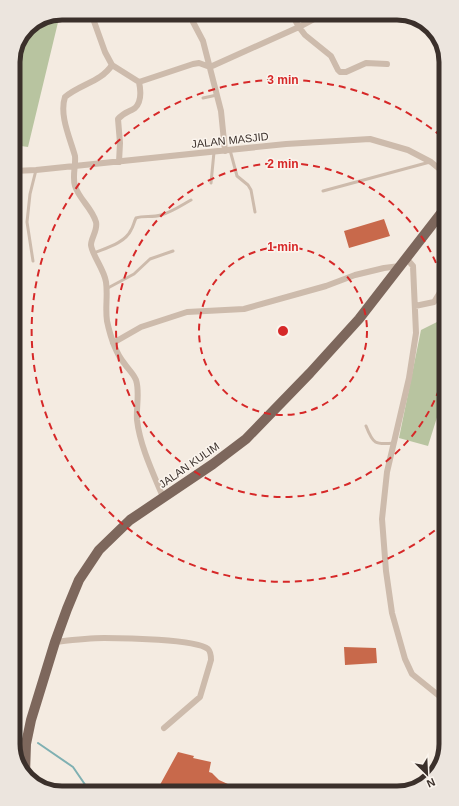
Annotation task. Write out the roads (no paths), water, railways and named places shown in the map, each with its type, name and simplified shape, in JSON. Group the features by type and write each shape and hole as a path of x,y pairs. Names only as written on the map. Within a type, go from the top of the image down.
{"main road":[{"name":"JALAN KULIM","path":"25,765 26,744 30,720 55,642 79,580 99,550 130,520 213,464 246,439 332,350 359,319 439,216"}],"street":[{"path":"94,20 105,52 112,65 139,82 141,92 139,102 134,108 125,112 118,119 120,143 119,162"},
{"path":"193,20 193,22 203,41 210,67 221,111 227,151"},
{"path":"294,20 298,27 310,39 331,56 340,72 346,72 366,63 387,64"},
{"path":"139,82 193,64 199,63 210,67 312,20"},
{"path":"112,65 105,74 66,97 63,103 64,114 76,161 74,166 74,184 78,194 93,215 96,224 91,244 106,281 107,321 113,343 124,364 131,370 136,381 139,429 144,449 164,497"},
{"name":"JALAN MASJID","path":"20,171 119,162 286,144 370,139 385,142 408,150 431,162 439,169"},
{"path":"113,343 141,327 187,312 244,309 403,262 413,266 416,333 409,378 387,472 382,519 386,572 392,613 405,659 412,674 439,696"},
{"path":"415,306 434,302 439,294"},
{"path":"55,642 105,638 181,641 208,649 211,654 211,660 200,697 164,728"}],"lane":[{"path":"203,98 217,95"},
{"path":"227,151 237,176 248,185 251,190 255,212"},
{"path":"211,183 214,152"},
{"path":"323,191 431,162"},
{"path":"33,261 27,222 30,194 36,170"},
{"path":"94,253 125,238 131,231 136,218 143,216 150,218 161,215 191,200"},
{"path":"106,289 134,274 150,259 173,251"},
{"path":"366,426 372,441 375,443 394,443"}],"waterway":[{"path":"38,743 73,767 86,786"}]}
